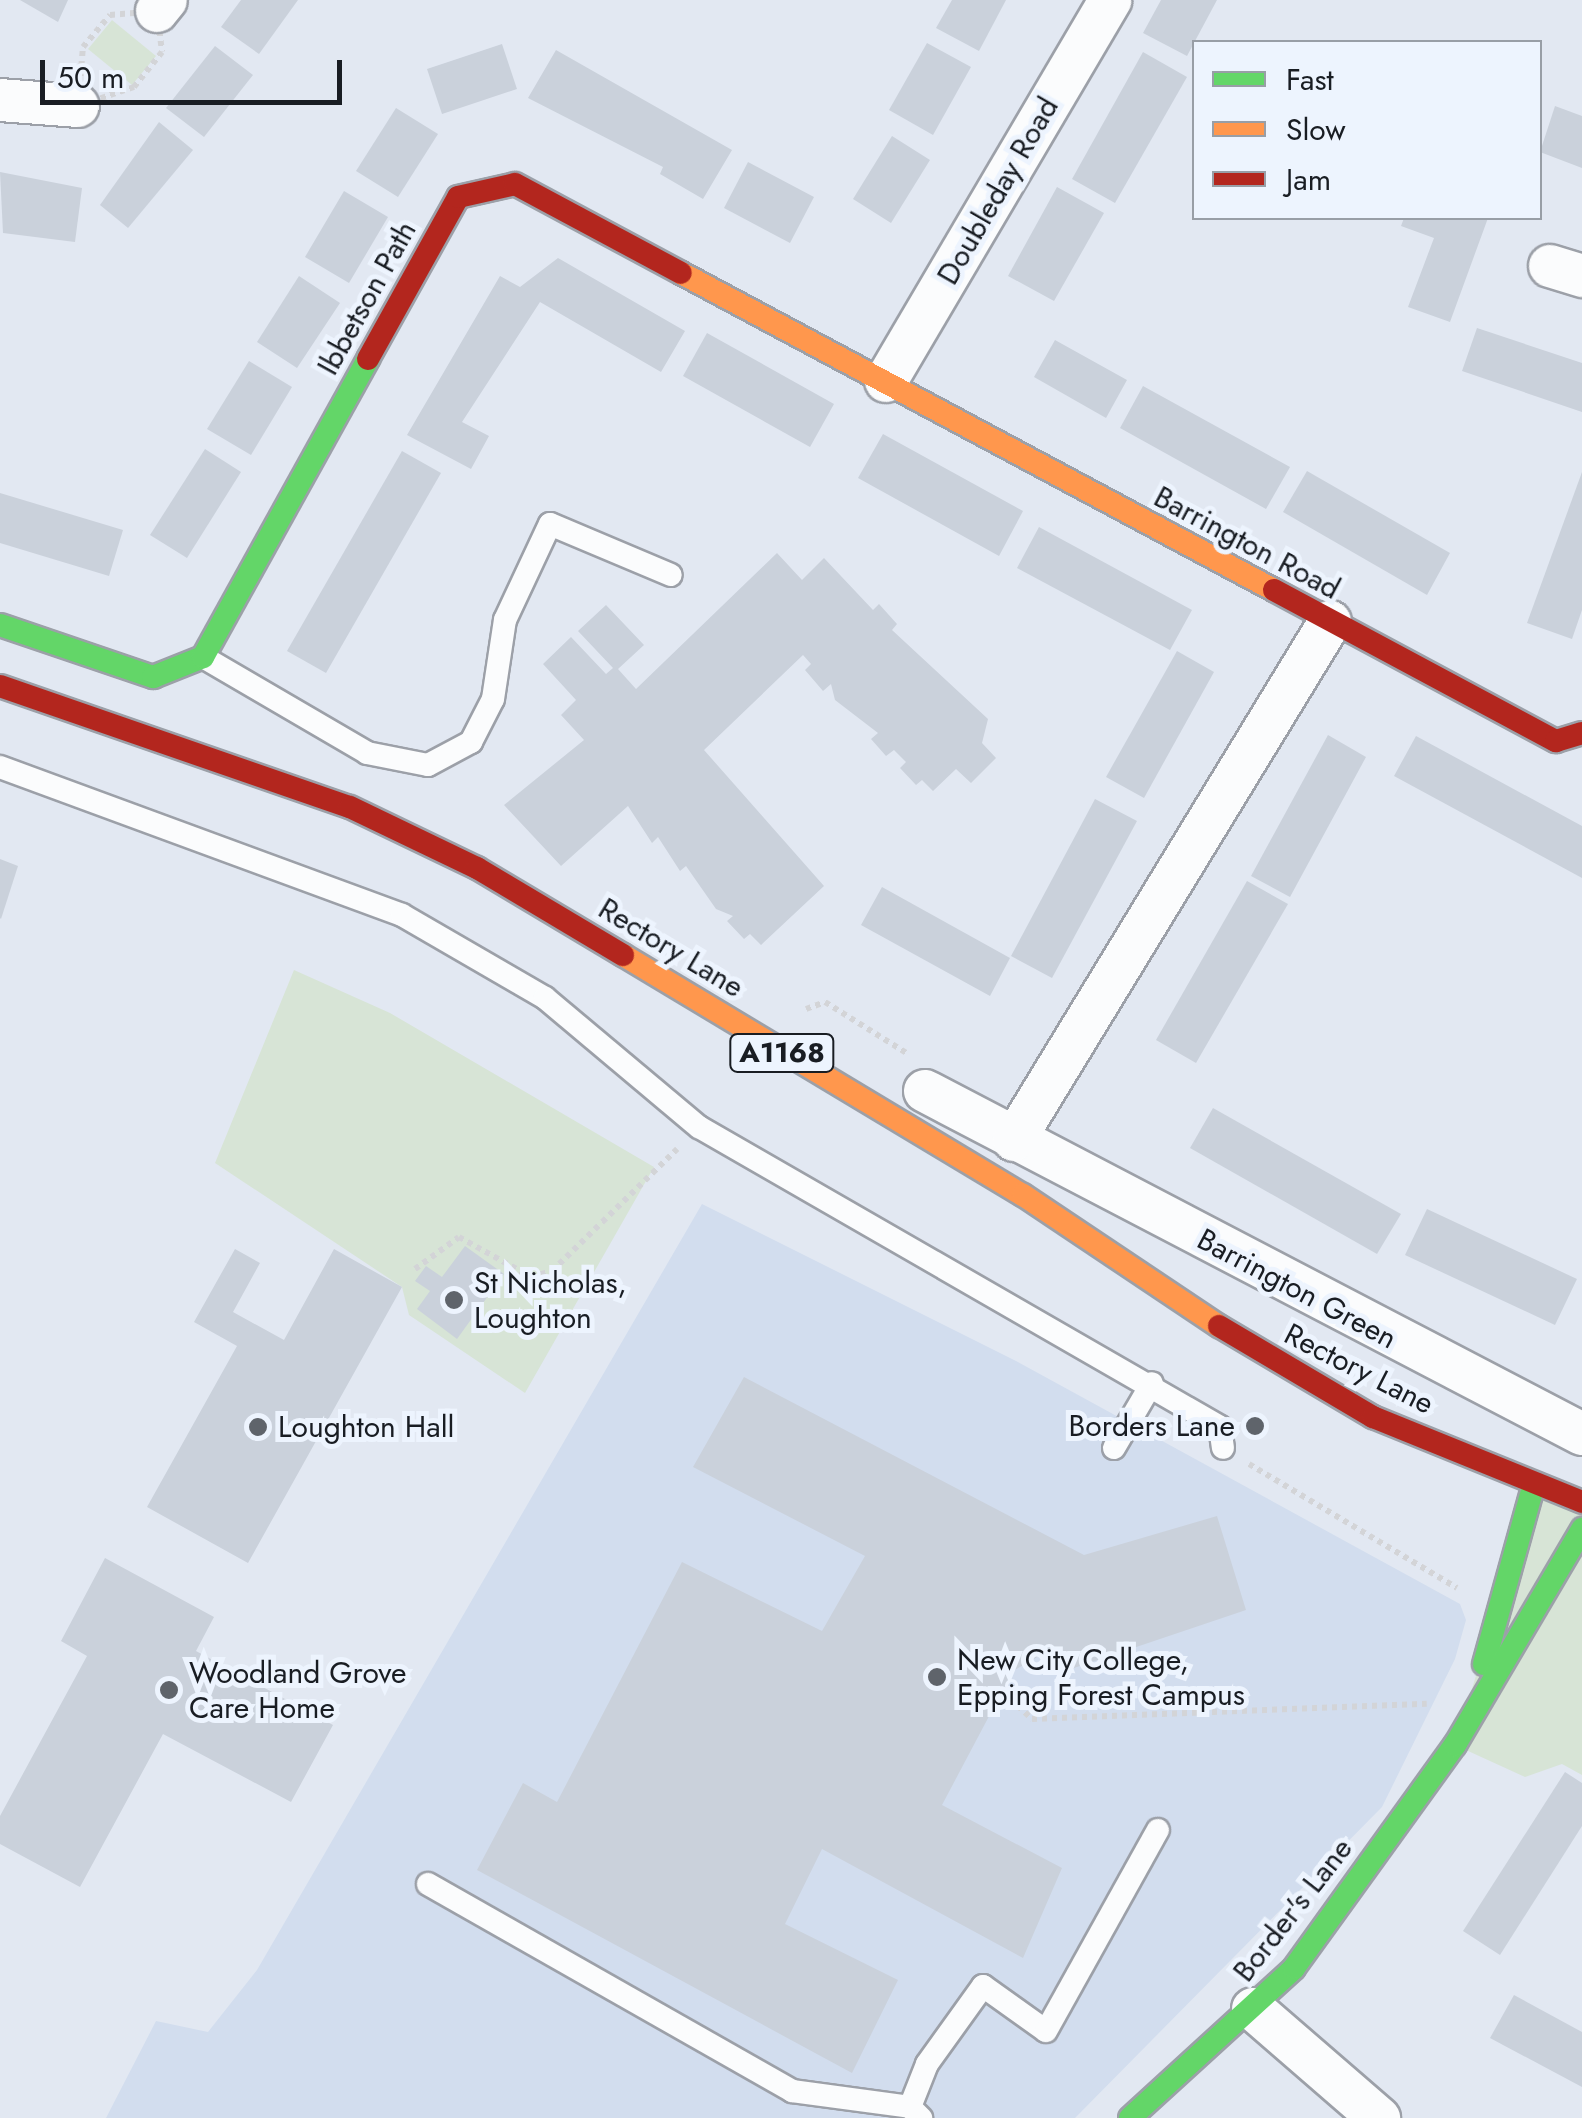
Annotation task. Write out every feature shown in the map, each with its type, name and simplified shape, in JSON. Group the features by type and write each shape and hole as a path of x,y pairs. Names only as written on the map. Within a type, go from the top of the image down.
{"street":[{"name":"Doubleday Road","path":"886,381 1110,0"},
{"path":"0,100 78,106"},
{"name":"Ibbetson Path","path":"203,657 458,197 515,184 886,381"},
{"name":"Barrington Road","path":"886,381 1556,742 1582,733"},
{"path":"1014,1140 1330,622"},
{"path":"0,625 153,677 203,657"},
{"name":"Rectory Lane","path":"0,686 350,806 477,868 1023,1196 1263,1356 1374,1417 1534,1484"},
{"name":"Barrington Green","path":"924,1090 1573,1430"},
{"name":"A1168","path":"1534,1484 1582,1502"},
{"name":"Border's Lane","path":"1471,1710 1534,1484"},
{"name":"Border's Lane","path":"1130,2118 1294,1968 1471,1710 1582,1529"},
{"path":"1253,2009 1379,2118"}],"lane":[{"path":"203,657 367,754 428,765 471,742 493,699 505,620 550,524 671,575"},
{"path":"0,767 402,915 546,998 699,1127 1152,1383 1220,1427 1222,1448"},
{"path":"1114,1448 1152,1383"},
{"path":"428,1884 792,2091 915,2112 926,2064 983,1986 1046,2030 1158,1830"}],"path":[{"path":"161,6 162,52 134,87 78,106 83,46 110,14 161,6"},
{"path":"415,1269 459,1237 531,1277 552,1271 699,1127"},
{"path":"1222,1448 1461,1591"},
{"path":"1003,1692 1032,1719 1444,1703"}],"shaded area":[{"name":"New City College, Epping Forest Campus","path":"702,1204 1016,1361 1460,1604 1466,1620 1455,1659 1382,1807 1075,2118 106,2118 156,2021 208,2032 257,1970"}],"green space":[{"path":"112,20 156,56 132,85 88,49"},
{"path":"294,970 390,1013 654,1167 525,1393 409,1315 402,1287 215,1163"},
{"path":"1534,1484 1582,1502 1582,1775 1562,1764 1525,1777 1455,1745"}],"building":[{"path":"20,0 68,0 58,22"},
{"path":"241,0 298,0 259,54 221,27"},
{"path":"952,0 1006,0 979,51 936,28"},
{"path":"1161,0 1217,0 1196,40 1192,40 1187,56 1143,33"},
{"path":"927,43 971,67 933,135 889,110"},
{"path":"502,44 517,89 442,114 427,69"},
{"path":"215,46 253,75 204,137 166,108"},
{"path":"556,50 732,150 703,199 660,174 663,167 528,98"},
{"path":"1143,52 1187,77 1115,203 1072,179"},
{"path":"1555,106 1582,116 1582,168 1542,153"},
{"path":"396,108 438,134 398,197 356,171"},
{"path":"159,122 193,150 128,228 100,205"},
{"path":"892,136 930,160 891,223 853,199"},
{"path":"748,162 814,197 790,243 724,208"},
{"path":"0,172 82,188 75,242 3,233"},
{"path":"1057,187 1104,213 1054,301 1008,276"},
{"path":"344,191 388,217 349,283 305,257"},
{"path":"1403,220 1487,220 1450,322 1408,307 1434,238 1401,226"},
{"path":"558,258 685,331 661,372 540,302 462,422 489,436 471,469 407,435 500,276 520,287"},
{"path":"299,276 340,303 297,368 257,342"},
{"path":"1477,328 1582,363 1582,412 1462,371"},
{"path":"707,333 834,404 810,447 683,376"},
{"path":"1055,340 1127,380 1106,418 1034,377"},
{"path":"249,361 292,387 251,455 207,429"},
{"path":"1143,386 1290,467 1266,509 1120,428"},
{"path":"883,434 1023,511 999,556 858,478"},
{"path":"205,449 241,472 187,558 150,535"},
{"path":"402,451 441,473 326,673 287,651"},
{"path":"1307,471 1450,553 1427,595 1283,512"},
{"path":"1582,472 1582,610 1572,639 1527,623"},
{"path":"0,493 123,530 109,576 0,543"},
{"path":"1039,527 1192,610 1170,650 1017,568"},
{"path":"777,553 802,580 824,558 873,610 879,604 897,624 892,630 988,719 982,743 996,758 971,783 956,769 933,791 922,780 916,785 900,768 906,762 894,750 886,756 871,739 878,733 835,700 831,684 823,691 805,670 811,664 803,655 704,750 824,886 761,945 750,934 744,939 727,921 733,916 716,909 686,866 680,871 658,837 652,843 628,806 561,866 504,805 584,740 561,715 576,700 543,664 571,637 606,674 613,668 578,631 606,605 644,645 618,669 636,689"},
{"path":"1177,651 1214,672 1144,798 1106,777"},
{"path":"1328,735 1366,757 1290,897 1251,876"},
{"path":"1416,736 1582,826 1582,878 1394,776"},
{"path":"1095,799 1137,821 1052,978 1011,956"},
{"path":"0,859 18,866 1,919 0,918"},
{"path":"1247,881 1288,904 1196,1063 1156,1040"},
{"path":"882,887 1010,958 990,996 861,925"},
{"path":"1213,1108 1401,1214 1377,1254 1190,1148"},
{"path":"1427,1209 1577,1279 1555,1325 1405,1255"},
{"name":"St Nicholas, Loughton","path":"465,1246 504,1274 457,1339 417,1309 430,1291 415,1281 426,1266 442,1277"},
{"name":"Loughton Hall","path":"235,1249 260,1263 233,1312 284,1340 334,1249 402,1287 248,1563 147,1507 237,1346 194,1322"},
{"path":"744,1377 1084,1555 1217,1516 1246,1610 1071,1669 1039,1656 1013,1671 942,1805 1062,1868 1023,1958 822,1849 785,1924 898,1980 852,2073 477,1870 523,1783 557,1802 682,1562 822,1631 865,1556 693,1467"},
{"name":"Woodland Grove Care Home","path":"105,1558 214,1617 196,1651 333,1725 291,1802 163,1734 80,1887 0,1844 0,1816 87,1656 61,1641"},
{"path":"1565,1772 1582,1783 1582,1826 1500,1955 1463,1931"},
{"path":"1514,1995 1582,2032 1582,2087 1490,2038"}],"traffic: fast":[{"path":"0,625 153,677 203,657 368,359"},
{"path":"1484,1664 1534,1484"},
{"path":"1130,2118 1294,1968 1455,1745 1582,1529"}],"traffic: slow":[{"path":"681,273 1274,590"},
{"path":"623,955 1023,1195 1219,1326"}],"traffic: jam":[{"path":"368,359 458,197 515,184 681,273"},
{"path":"1274,590 1556,741 1582,733"},
{"path":"0,686 350,807 477,868 623,955"},
{"path":"1219,1326 1373,1417 1582,1502"}],"place":[{"name":"St Nicholas, Loughton","path":"454,1300"},
{"name":"Borders Lane","path":"1255,1426"},
{"name":"Loughton Hall","path":"258,1427"},
{"name":"New City College, Epping Forest Campus","path":"937,1677"},
{"name":"Woodland Grove Care Home","path":"169,1690"}]}
